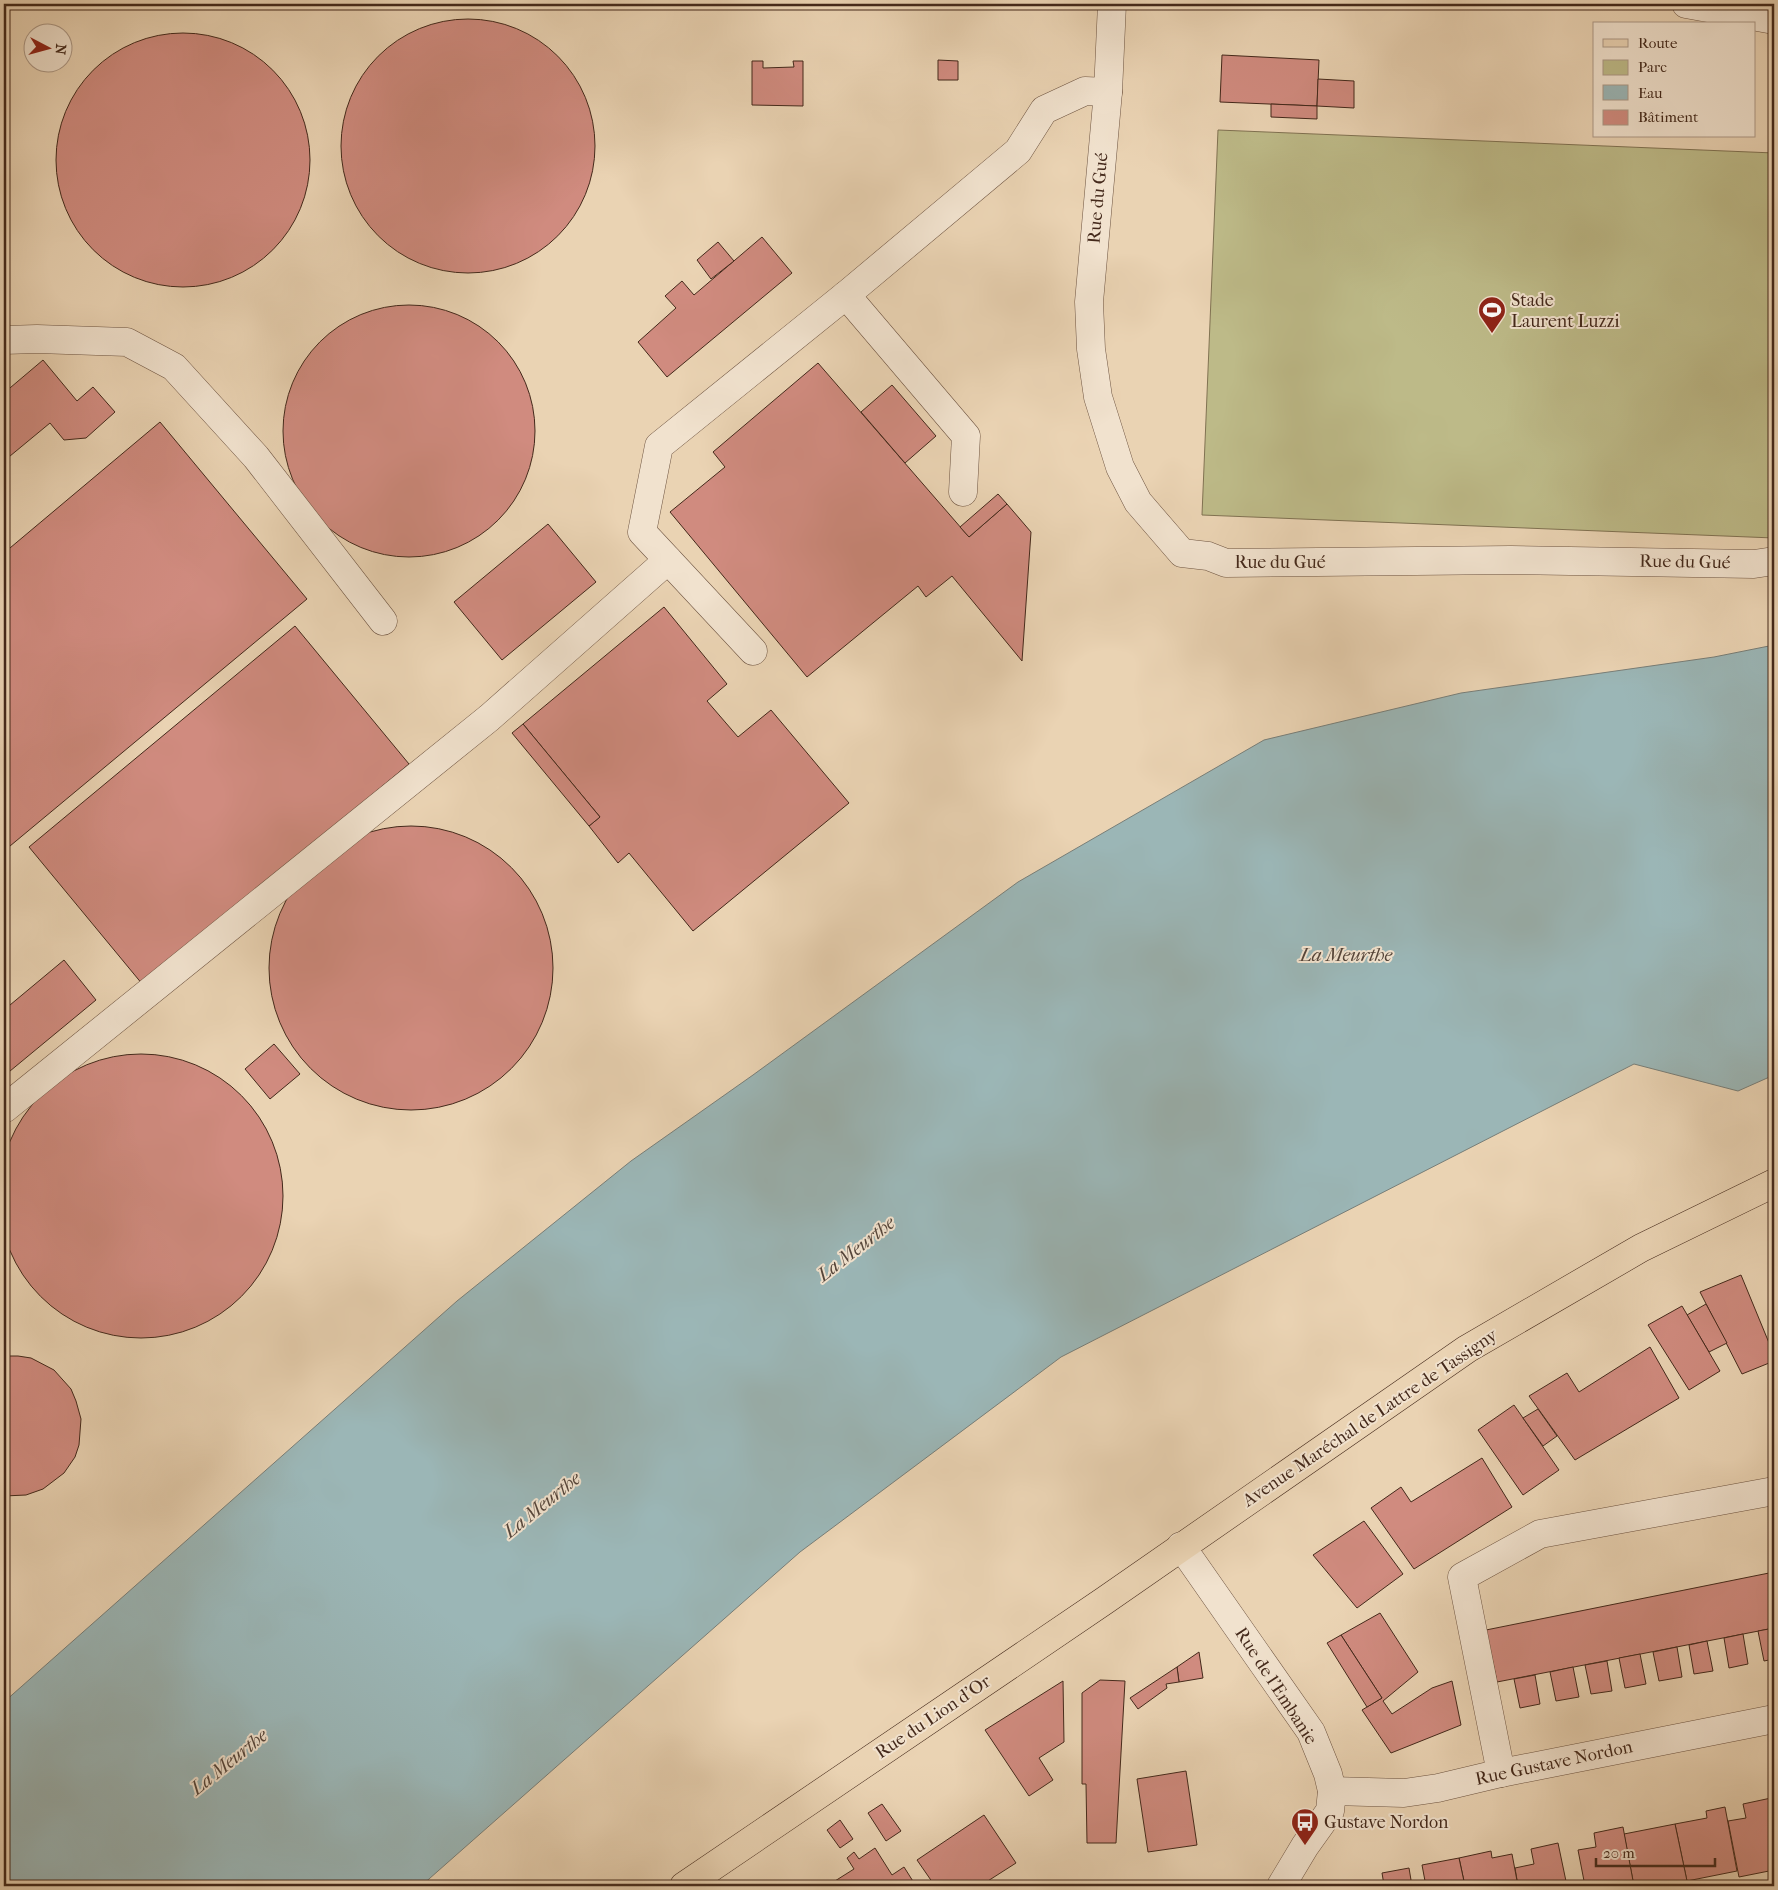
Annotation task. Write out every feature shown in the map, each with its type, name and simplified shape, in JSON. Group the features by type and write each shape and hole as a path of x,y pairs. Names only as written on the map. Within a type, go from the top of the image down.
{"main road":[{"name":"Avenue Maréchal de Lattre de Tassigny","path":"1181,1546 1467,1349 1641,1248 1774,1183"},
{"name":"Rue du Lion d'Or","path":"684,1886 1104,1601 1181,1546"}],"street":[{"name":"Rue du Gué","path":"1112,4 1108,92 1089,302 1091,349 1098,397 1120,467 1138,502 1182,554 1208,556 1226,563 1511,560 1754,564 1774,561"},
{"path":"1686,4 1774,20"},
{"path":"753,651 642,532 659,446 846,295 1018,151 1044,110 1085,90 1108,92"},
{"path":"846,295 966,436 962,492"},
{"path":"4,340 37,339 127,342 174,367 256,457 383,621"},
{"path":"4,1109 489,718 668,560"},
{"path":"1501,1773 1462,1577 1540,1534 1774,1491"},
{"name":"Rue de l'Embanie","path":"1181,1546 1311,1732 1328,1774 1332,1791 1330,1811 1305,1846 1281,1886"},
{"name":"Rue Gustave Nordon","path":"1332,1791 1404,1793 1438,1788 1501,1773 1774,1719"}],"green space":[{"name":"Stade Laurent Luzzi","path":"1218,130 1774,153 1774,538 1202,515"}],"water":[{"name":"La Meurthe","path":"1774,645 1774,1075 1738,1091 1634,1064 1061,1357 800,1552 421,1886 4,1886 4,1702 457,1301 631,1161 753,1075 1018,882 1264,740 1461,693 1714,657"}],"building":[{"path":"468,19 505,25 528,34 548,48 566,66 580,86 589,109 595,146 589,183 580,206 566,226 548,244 528,258 505,267 468,273 431,267 408,258 388,244 370,226 356,206 347,183 341,146 347,109 356,86 370,66 388,48 408,34 431,25"},
{"path":"183,33 220,39 243,48 263,62 281,80 295,100 304,123 310,160 304,197 295,220 281,240 263,258 243,272 220,281 183,287 146,281 123,272 103,258 85,240 71,220 62,197 56,160 62,123 71,100 85,80 103,62 123,48 146,39"},
{"path":"1222,55 1319,60 1317,106 1220,102"},
{"path":"938,60 958,61 958,80 938,80"},
{"path":"752,61 763,61 763,68 794,67 793,61 803,61 803,106 752,105"},
{"path":"1318,79 1354,81 1354,108 1317,106"},
{"path":"1271,104 1317,106 1317,119 1271,117"},
{"path":"762,237 792,273 667,377 638,342 676,308 665,296 682,281 694,295"},
{"path":"718,242 734,261 711,279 697,260"},
{"path":"397,305 421,305 446,310 469,320 489,333 507,351 520,371 530,394 535,419 533,456 526,479 507,511 489,529 469,542 446,552 421,557 397,557 372,552 349,542 329,529 311,511 298,491 288,468 283,443 283,419 288,394 298,371 311,351 329,333 349,320 372,310"},
{"path":"43,360 77,401 93,387 115,412 86,438 64,440 50,423 4,461 4,393"},
{"path":"818,363 969,537 1007,504 1031,532 1022,661 952,576 926,597 918,586 807,677 670,512 725,467 713,452"},
{"path":"892,385 936,436 905,463 861,412"},
{"path":"160,422 307,599 4,851 4,553"},
{"path":"998,494 1007,504 969,537 960,527"},
{"path":"548,524 596,582 502,660 454,602"},
{"path":"664,607 727,684 707,701 738,737 771,710 849,803 693,931 629,853 618,863 589,826 600,817 523,724"},
{"path":"295,626 409,764 143,985 29,847"},
{"path":"523,724 600,817 589,826 512,733"},
{"path":"411,826 439,829 465,837 490,850 511,868 529,889 542,914 550,940 553,968 550,996 542,1022 529,1047 511,1068 490,1086 465,1099 439,1107 411,1110 383,1107 357,1099 332,1086 311,1068 293,1047 280,1022 272,996 269,968 272,940 280,914 293,889 311,868 332,850 357,837 383,829"},
{"path":"64,960 96,1000 4,1076 4,1010"},
{"path":"274,1044 300,1074 270,1099 245,1069"},
{"path":"141,1054 182,1060 208,1071 231,1086 251,1106 266,1129 277,1155 283,1196 277,1237 266,1263 251,1286 231,1306 208,1321 182,1332 141,1338 100,1332 74,1321 51,1306 31,1286 16,1263 5,1237 -1,1196 5,1155 16,1129 31,1106 51,1086 74,1071 100,1060"},
{"path":"1741,1275 1774,1355 1774,1361 1742,1374 1700,1292"},
{"path":"1706,1304 1727,1343 1709,1352 1687,1315"},
{"path":"1682,1306 1720,1371 1689,1390 1648,1325"},
{"path":"1650,1347 1679,1398 1575,1460 1529,1396 1567,1373 1579,1392"},
{"path":"4,1356 31,1358 54,1370 71,1389 81,1419 79,1445 75,1457 64,1473 43,1489 26,1495 4,1496"},
{"path":"1514,1405 1559,1470 1523,1495 1478,1430"},
{"path":"1538,1409 1557,1436 1543,1446 1523,1418"},
{"path":"1482,1458 1512,1507 1414,1569 1371,1508 1401,1487 1411,1502"},
{"path":"1364,1521 1403,1574 1357,1608 1313,1555"},
{"path":"1774,1572 1774,1628 1497,1682 1486,1630"},
{"path":"1380,1613 1418,1672 1383,1701 1392,1714 1432,1688 1452,1681 1461,1725 1391,1753 1362,1710 1382,1698 1341,1635"},
{"path":"1774,1628 1774,1659 1764,1661 1758,1631"},
{"path":"1743,1634 1748,1664 1729,1668 1724,1638"},
{"path":"1341,1635 1382,1698 1367,1707 1327,1643"},
{"path":"1707,1641 1713,1671 1694,1674 1689,1645"},
{"path":"1677,1647 1682,1677 1659,1681 1653,1652"},
{"path":"1199,1652 1203,1678 1179,1682 1177,1667"},
{"path":"1640,1654 1646,1684 1625,1688 1619,1658"},
{"path":"1607,1661 1612,1691 1591,1694 1585,1665"},
{"path":"1177,1667 1179,1682 1166,1684 1167,1688 1138,1709 1130,1698"},
{"path":"1573,1667 1579,1697 1556,1701 1550,1672"},
{"path":"1535,1675 1540,1704 1520,1708 1514,1679"},
{"path":"1100,1680 1125,1681 1116,1843 1087,1843 1086,1784 1082,1784 1082,1693"},
{"path":"1063,1681 1064,1742 1039,1758 1053,1780 1029,1796 985,1730"},
{"path":"1186,1771 1197,1845 1148,1852 1137,1779"},
{"path":"1771,1798 1774,1816 1774,1870 1739,1877 1728,1821 1746,1818 1743,1804"},
{"path":"882,1804 901,1831 886,1841 868,1813"},
{"path":"1725,1807 1737,1871 1687,1881 1675,1824 1707,1818 1706,1811"},
{"path":"984,1815 1016,1863 980,1886 935,1886 917,1860"},
{"path":"840,1820 853,1839 840,1848 827,1830"},
{"path":"1675,1824 1687,1881 1659,1886 1634,1886 1624,1834"},
{"path":"1623,1827 1634,1886 1585,1886 1578,1850 1596,1847 1594,1833"},
{"path":"1558,1843 1567,1886 1518,1886 1515,1868 1534,1864 1531,1849"},
{"path":"875,1848 892,1875 904,1867 916,1886 827,1886 854,1869 847,1858 854,1852 859,1859"},
{"path":"1491,1851 1492,1858 1512,1854 1518,1886 1465,1886 1459,1858"},
{"path":"1459,1858 1465,1886 1412,1886 1412,1883 1425,1881 1422,1865"},
{"path":"1409,1868 1412,1886 1378,1886 1384,1885 1382,1873"}],"place":[{"name":"Stade Laurent Luzzi","path":"1492,334"},
{"name":"Gustave Nordon","path":"1305,1846"}]}
